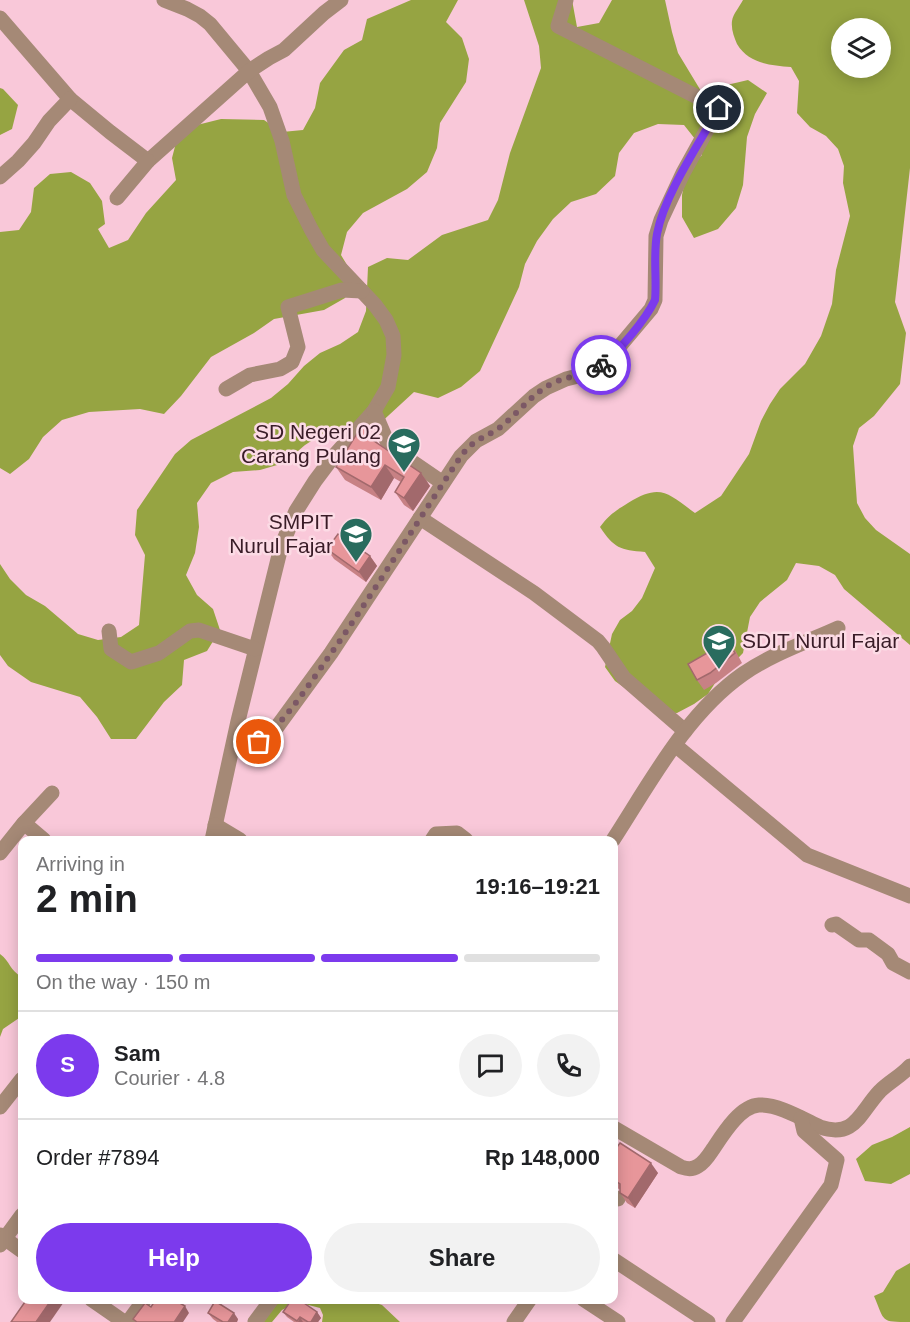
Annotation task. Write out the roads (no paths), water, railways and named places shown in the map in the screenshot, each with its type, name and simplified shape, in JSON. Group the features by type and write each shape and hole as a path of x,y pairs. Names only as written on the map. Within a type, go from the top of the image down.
{"street":[{"path":"164,0 187,9 210,24 249,71 270,107 282,141 294,195 311,229 323,250 375,304 393,336 394,355 388,387 374,411 315,481 296,511 280,547 214,833"},
{"path":"117,198 148,161 249,71 284,50 341,0"},
{"path":"234,742 250,745 259,742 277,726 331,653 469,447 498,429 534,396 555,383 586,375 608,360 651,309 655,300 656,236 661,220 683,172 719,108 558,26 566,0"},
{"path":"0,18 5,34 70,99 148,161"},
{"path":"0,177 18,161 49,121 70,99"},
{"path":"226,389 250,375 280,369 292,362 298,347 288,307 342,291 362,291"},
{"path":"374,411 389,446 443,483"},
{"path":"420,518 534,593 598,641 624,678 685,731"},
{"path":"616,836 675,745 711,700 744,674 767,660 838,628"},
{"path":"109,631 111,649 131,662 159,653 190,631 199,630 255,650"},
{"path":"675,745 807,855 910,896"},
{"path":"0,853 52,793"},
{"path":"24,823 39,836"},
{"path":"435,836 436,834 457,833 461,836"},
{"path":"832,926 836,924 859,940 869,940 888,954 893,963 910,972"},
{"path":"620,1136 681,1167 692,1169 703,1162 734,1120 748,1108 755,1105 770,1106 828,1130 842,1130 858,1119 881,1090 910,1066"},
{"path":"0,1107 18,1084"},
{"path":"733,1322 831,1185 837,1160 804,1131 801,1118"},
{"path":"18,1220 2,1240 18,1249"},
{"path":"618,1268 708,1322"},
{"path":"99,1304 126,1322 141,1304"},
{"path":"255,1322 268,1304"},
{"path":"514,1322 527,1304"},
{"path":"595,1304 618,1322"}],"place":[{"name":"SD Negeri 02 Carang Pulang","path":"404,473"},
{"name":"SMPIT Nurul Fajar","path":"356,563"},
{"name":"SDIT Nurul Fajar","path":"719,670"}]}
